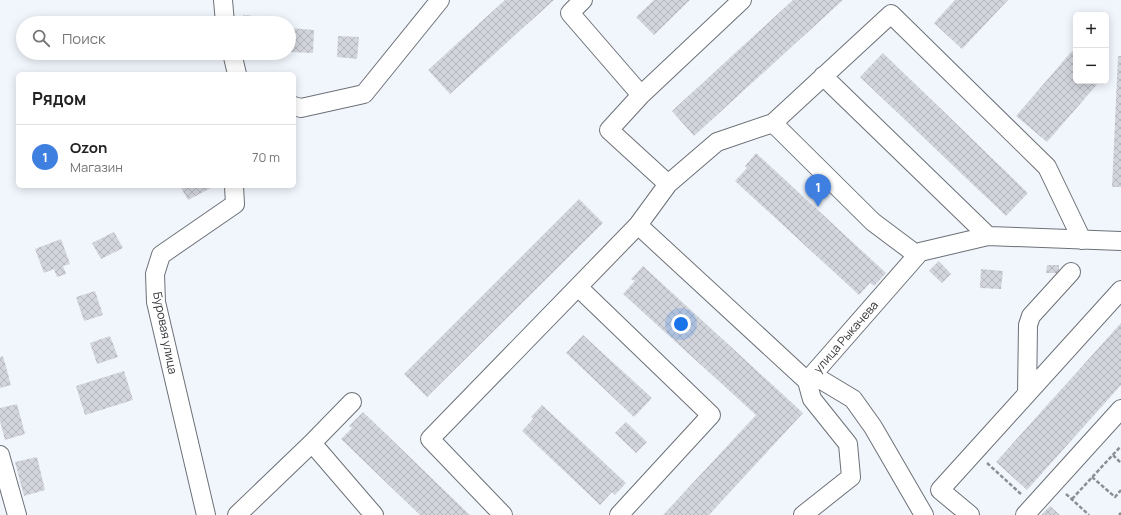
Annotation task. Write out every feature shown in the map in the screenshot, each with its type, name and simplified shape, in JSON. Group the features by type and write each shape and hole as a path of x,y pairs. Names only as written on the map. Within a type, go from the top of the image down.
{"street":[{"path":"223,0 224,16"},
{"path":"298,107 364,94 440,0"},
{"path":"583,0 570,13 641,95"},
{"path":"668,184 609,130 641,95 742,0"},
{"path":"503,515 430,439 638,225 668,184 717,142 773,124 891,14 1048,167 1082,240"},
{"path":"234,60 237,72"},
{"path":"823,76 988,236"},
{"path":"773,124 873,222 917,255"},
{"name":"Буровая улица","path":"206,515 156,302 155,274 161,255 235,204 234,188"},
{"name":"улица Рыкачева","path":"638,225 807,381 920,252 988,236 1121,241"},
{"path":"1027,394 1028,325 1031,316 1071,272"},
{"path":"578,287 711,415 619,515"},
{"path":"970,515 940,490 1121,290"},
{"path":"803,515 851,476 848,444 812,399 807,381 814,375 853,399 873,427 924,515"},
{"path":"237,515 312,443 352,402"},
{"path":"1029,510 1121,409"},
{"path":"312,443 374,515"},
{"path":"0,455 17,515"}],"path":[{"path":"1072,499 1121,446"},
{"path":"974,452 1029,510"},
{"path":"1112,455 1121,463"},
{"path":"1092,477 1115,497 1121,490"},
{"path":"1054,483 1089,515"}],"building":[{"path":"505,0 554,0 450,94 428,70"},
{"path":"654,0 690,0 654,35 636,17"},
{"path":"793,0 843,0 694,136 672,111"},
{"path":"955,0 1008,0 962,49 934,23"},
{"path":"296,28 314,30 313,53 296,52"},
{"path":"338,36 359,37 357,59 337,57"},
{"path":"1072,51 1073,84 1097,84 1047,142 1016,116"},
{"path":"883,53 1028,193 1006,216 860,77"},
{"path":"1118,56 1121,56 1121,187 1112,187"},
{"path":"756,153 886,273 874,286 870,283 859,295 735,181 747,168 745,166"},
{"path":"181,188 211,188 188,200"},
{"path":"579,199 603,223 427,397 404,374"},
{"path":"114,232 123,248 101,259 92,243"},
{"path":"61,239 70,264 63,266 66,274 57,277 54,269 44,273 35,249"},
{"path":"939,261 951,274 942,283 929,271"},
{"path":"1047,265 1059,265 1059,273 1046,273"},
{"path":"643,266 803,413 709,515 663,515 756,415 623,294 635,281 631,279"},
{"path":"981,269 1003,271 1001,289 980,288"},
{"path":"95,291 103,315 84,321 76,297"},
{"path":"1121,323 1121,385 1027,490 996,462"},
{"path":"583,335 652,398 634,417 566,353"},
{"path":"110,336 118,357 97,364 90,343"},
{"path":"3,356 11,385 0,388 0,357"},
{"path":"124,371 133,400 85,415 76,386"},
{"path":"17,404 25,434 5,440 0,421 0,408"},
{"path":"542,405 626,483 615,495 612,492 600,505 522,431 533,419 531,417"},
{"path":"363,412 470,515 420,515 341,439 352,428 349,426"},
{"path":"626,422 647,442 636,453 615,433"},
{"path":"37,457 45,490 24,496 15,462"},
{"path":"1050,506 1060,515 1041,515"}],"place":[{"name":"Ozon","path":"818,207"}]}
